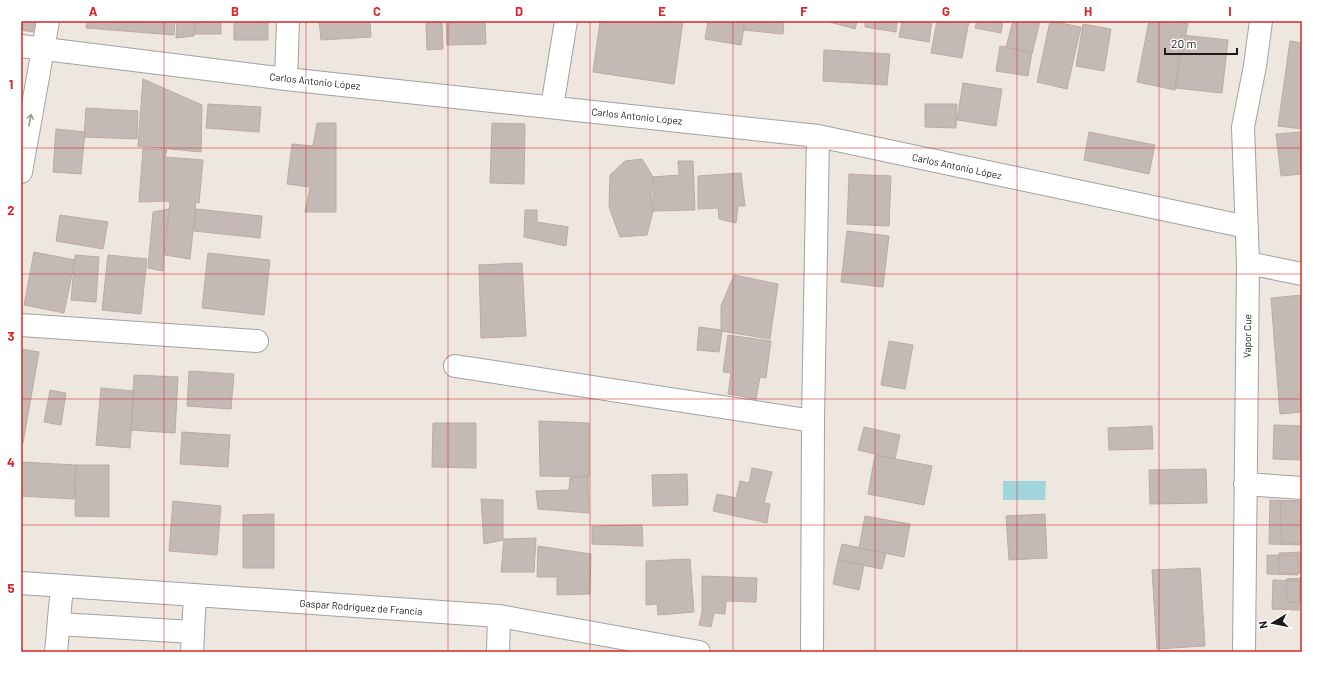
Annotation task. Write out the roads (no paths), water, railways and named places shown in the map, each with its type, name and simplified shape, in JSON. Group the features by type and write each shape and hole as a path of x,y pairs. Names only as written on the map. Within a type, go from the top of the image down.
{"street":[{"path":"21,172 48,21"},
{"path":"286,78 288,21"},
{"path":"552,106 566,21"},
{"name":"Vapor Cue","path":"1244,652 1248,263 1243,127 1255,66 1261,21"},
{"name":"Carlos Antonio López","path":"21,46 286,78 818,136 1247,227"},
{"path":"812,652 813,421 818,136"},
{"path":"1248,263 1302,274"},
{"path":"21,325 257,341"},
{"path":"455,366 813,421"},
{"path":"1245,484 1302,488"},
{"name":"Gaspar Rodriguez de Francia","path":"21,583 499,616 699,652"},
{"path":"56,652 62,586"},
{"path":"59,624 192,642 195,595"},
{"path":"498,652 499,616"}],"water":[{"path":"1003,481 1046,481 1045,500 1003,500"}]}
